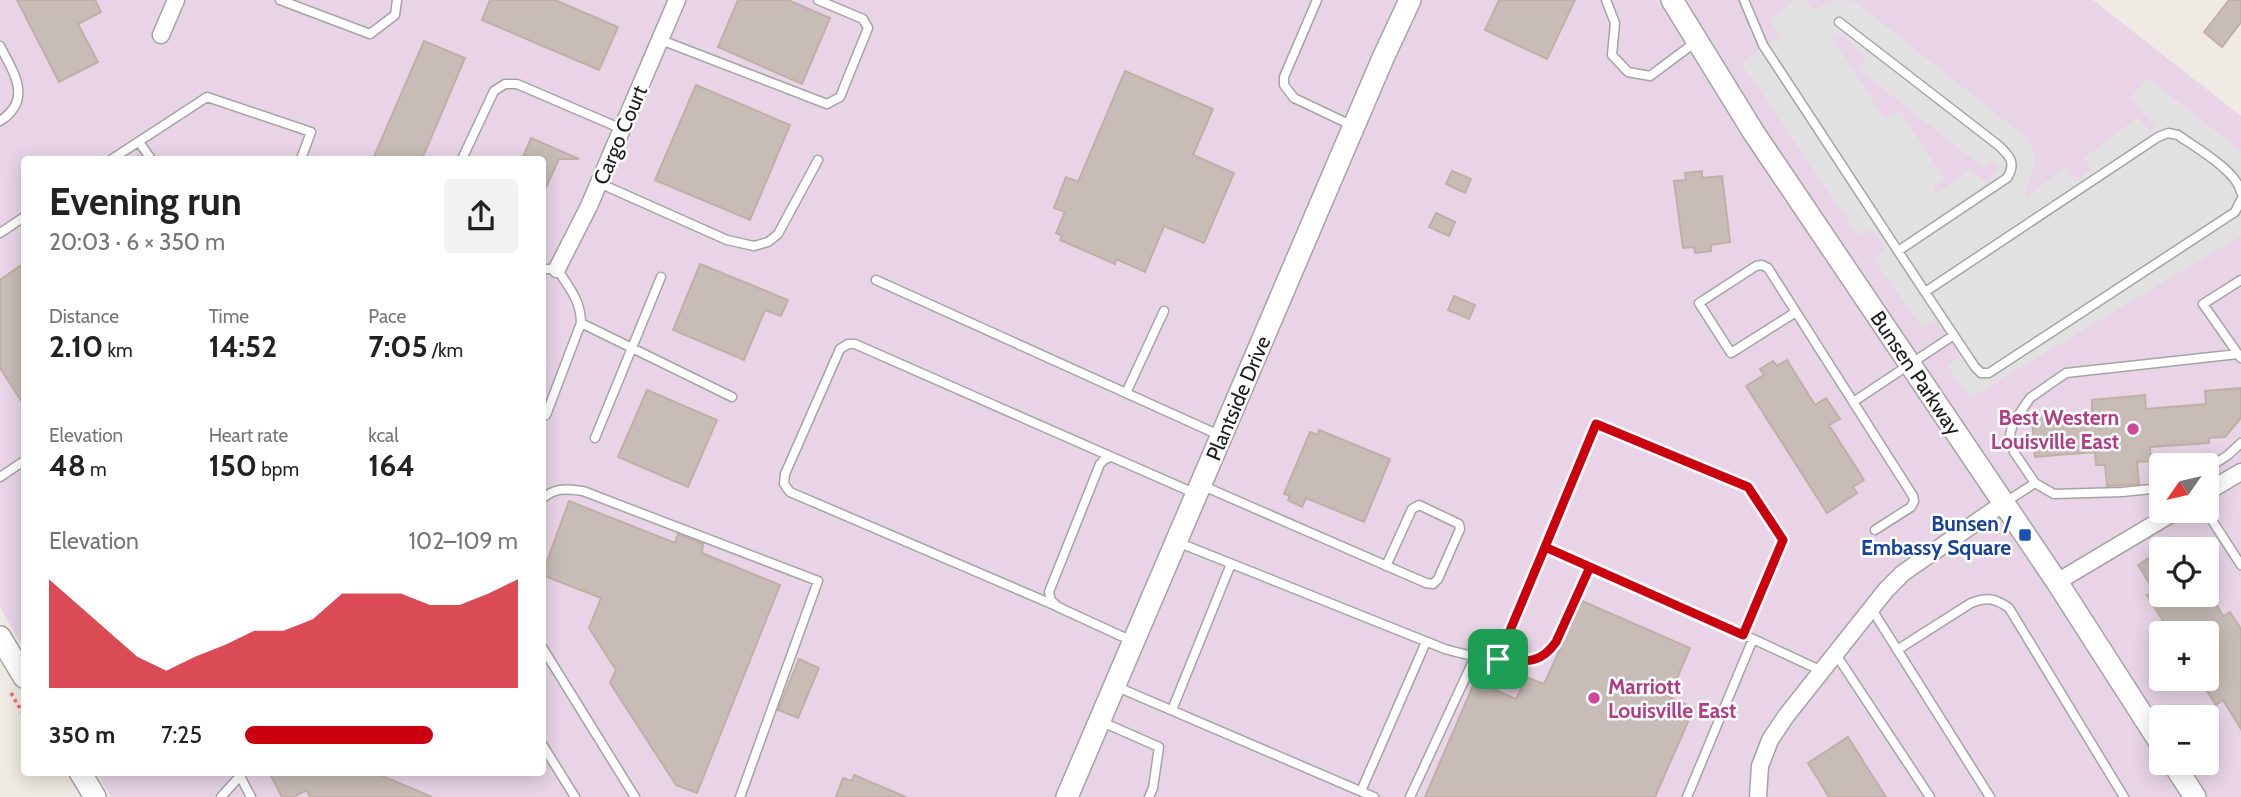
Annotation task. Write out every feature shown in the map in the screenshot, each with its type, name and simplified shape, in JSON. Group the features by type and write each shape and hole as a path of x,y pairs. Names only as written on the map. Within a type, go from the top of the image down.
{"street":[{"path":"161,35 176,0"},
{"name":"Cargo Court","path":"550,269 600,183 677,0"},
{"name":"Plantside Drive","path":"1068,797 1410,0"},
{"name":"Bunsen Parkway","path":"1672,0 1755,133 2057,582 2149,725"},
{"path":"2219,485 2241,472"},
{"path":"1758,797 1760,766 1770,740 1871,608 1903,573 2004,503"},
{"path":"2057,582 2156,523"},
{"path":"0,637 21,672"},
{"path":"2181,775 2195,797"},
{"path":"82,776 95,797"}],"lane":[{"path":"280,0 370,34 395,15 397,0"},
{"path":"661,40 827,104 840,97 868,28 863,19 818,0"},
{"path":"1317,0 1284,77 1284,85 1294,98 1354,126"},
{"path":"1606,0 1615,23 1612,55 1628,72 1650,76 1696,41"},
{"path":"1744,0 1763,45 1981,373 1989,373 2235,212 2241,200"},
{"path":"1839,22 1998,145 2008,154 2012,163 2007,178 1898,251"},
{"path":"0,46 17,78 18,102 9,115 0,121"},
{"path":"463,156 494,91 505,84 517,84 622,129"},
{"path":"117,156 207,97 311,132 302,156"},
{"path":"1925,292 2158,136 2168,132 2178,135 2231,174 2239,184 2241,192"},
{"path":"139,142 149,156"},
{"path":"600,183 727,240 754,246 768,242 778,234 818,160"},
{"path":"0,233 21,219"},
{"path":"1796,312 1731,353 1699,303 1755,266 1768,268 1796,312 1853,402 1913,496 1912,507 1875,530"},
{"path":"546,415 582,323 578,300 550,269"},
{"path":"595,438 661,277"},
{"path":"876,280 1222,436"},
{"path":"2149,489 2054,494 2035,483 2014,452 2010,435 2019,412 2030,398 2066,373 2240,356 2203,304 2241,280"},
{"path":"1126,393 1164,311"},
{"path":"582,323 732,397"},
{"path":"1853,402 1954,335"},
{"path":"1134,642 790,492 784,484 785,474 840,349 848,344 855,344 1112,457 1426,583 1433,583 1438,579 1460,529 1459,524 1416,506 1412,509 1386,566"},
{"path":"1498,659 1596,424 1748,487 1783,540 1743,635"},
{"path":"2219,461 2241,443"},
{"path":"1061,608 1051,600 1049,592 1100,464 1112,457"},
{"path":"0,477 21,463"},
{"path":"2004,503 2035,483"},
{"path":"546,495 550,491 563,488 583,491 818,581 740,797"},
{"path":"2214,523 2241,565"},
{"path":"1177,542 1426,642 1475,657 1498,659 1538,660 1548,653 1556,642 1590,567"},
{"path":"1545,547 1822,671"},
{"path":"1172,710 1231,564"},
{"path":"1897,650 1971,603 1983,598 1997,599 2009,608 2124,797"},
{"path":"1871,608 1990,797"},
{"path":"1687,797 1753,639"},
{"path":"1360,791 1426,642"},
{"path":"546,653 635,797"},
{"path":"1835,653 1930,797"},
{"path":"1410,797 1475,657"},
{"path":"1115,685 1374,797"},
{"path":"1100,721 1159,747 1153,788 1149,797"},
{"path":"546,750 575,797"},
{"path":"221,797 237,776"},
{"path":"240,776 251,797"}],"shaded area":[{"path":"0,0 2093,0 2241,116 2241,797 111,797 98,776 546,776 546,156 21,156 21,644 0,607"},
{"path":"1795,0 1806,0 1813,10 1833,0 1854,1 2027,138 2034,151 2035,166 2025,192 2027,197 2065,167 2073,178 2079,179 2090,170 2084,158 2138,117 2150,132 2155,126 2130,97 2148,78 2241,151 2241,236 1969,398 1948,366 1960,356 1935,320 1922,327 1873,258 1886,249 1871,228 1858,235 1741,63 1780,36 1770,20","holes":["1835,34 1840,34 1865,58 1858,69 1985,169 1989,163 1995,161 1999,165 1989,180 1983,180 1968,170 1936,193 1934,186 1945,179 1900,111 1884,118 1832,38"]}],"building":[{"path":"17,0 95,0 101,12 78,24 98,62 59,82"},
{"path":"490,0 555,0 618,27 599,70 482,20"},
{"path":"738,0 788,0 830,18 802,84 718,47"},
{"path":"1499,0 1575,0 1547,59 1485,30"},
{"path":"2229,0 2241,0 2241,22 2222,47 2204,32"},
{"path":"424,41 465,58 423,156 374,156"},
{"path":"1125,71 1213,109 1193,155 1234,173 1204,243 1164,226 1145,272 1116,259 1115,264 1060,240 1062,236 1056,233 1065,212 1054,208 1066,177 1078,182"},
{"path":"696,85 790,125 750,220 655,180"},
{"path":"531,138 579,159 559,159 546,187 546,156 523,156"},
{"path":"1452,171 1471,179 1465,193 1446,184"},
{"path":"1702,171 1702,178 1722,176 1730,242 1711,245 1711,251 1695,253 1694,247 1683,248 1674,181 1686,180 1685,173"},
{"path":"1436,213 1455,222 1449,236 1429,227"},
{"path":"700,264 788,300 781,316 765,310 744,360 673,330"},
{"path":"21,265 21,400 0,368 0,280"},
{"path":"1454,296 1475,305 1469,319 1448,310"},
{"path":"1787,360 1815,405 1826,398 1840,419 1829,425 1864,480 1853,487 1857,493 1827,513 1746,386 1764,375 1760,369 1773,361 1777,366"},
{"name":"Best Western Louisville East","path":"2241,388 2241,418 2225,437 2209,438 2209,443 2150,447 2149,461 2137,462 2139,484 2107,486 2105,465 2096,465 2095,452 2035,457 2032,417 2092,413 2092,400 2145,395 2146,409 2206,404 2205,391"},
{"path":"647,390 717,420 688,487 618,457"},
{"path":"1319,430 1390,459 1364,522 1306,498 1302,507 1288,500 1290,496 1284,494 1310,432 1318,435"},
{"path":"569,501 675,543 678,534 703,544 702,553 780,585 697,793 676,785 610,683 616,670 589,628 601,598 546,577 546,564"},
{"path":"2149,558 2149,582 2138,565"},
{"name":"Marriott Louisville East","path":"1582,601 1690,648 1669,697 1694,708 1655,797 1425,797 1475,681 1516,699 1526,677 1544,684"},
{"path":"2154,607 2218,607 2223,616 2230,612 2241,629 2241,729 2223,700 2216,705 2207,691 2219,691 2219,621 2163,621"},
{"path":"799,659 819,668 798,718 778,710"},
{"path":"1848,737 1886,797 1829,797 1808,763"},
{"path":"854,775 906,797 836,797 843,778 852,781"},
{"path":"271,776 382,776 432,797 310,797 307,790 293,797 282,797"}],"place":[{"name":"Best Western Louisville East","path":"2133,429"},
{"name":"Bunsen / Embassy Square","path":"2025,535"},
{"name":"Marriott Louisville East","path":"1594,698"}],"route":[{"path":"1498,659 1538,660 1548,653 1556,642 1590,567 1545,547 1596,424 1748,487 1783,540 1743,635 1640,589 1545,547 1498,659"}]}
